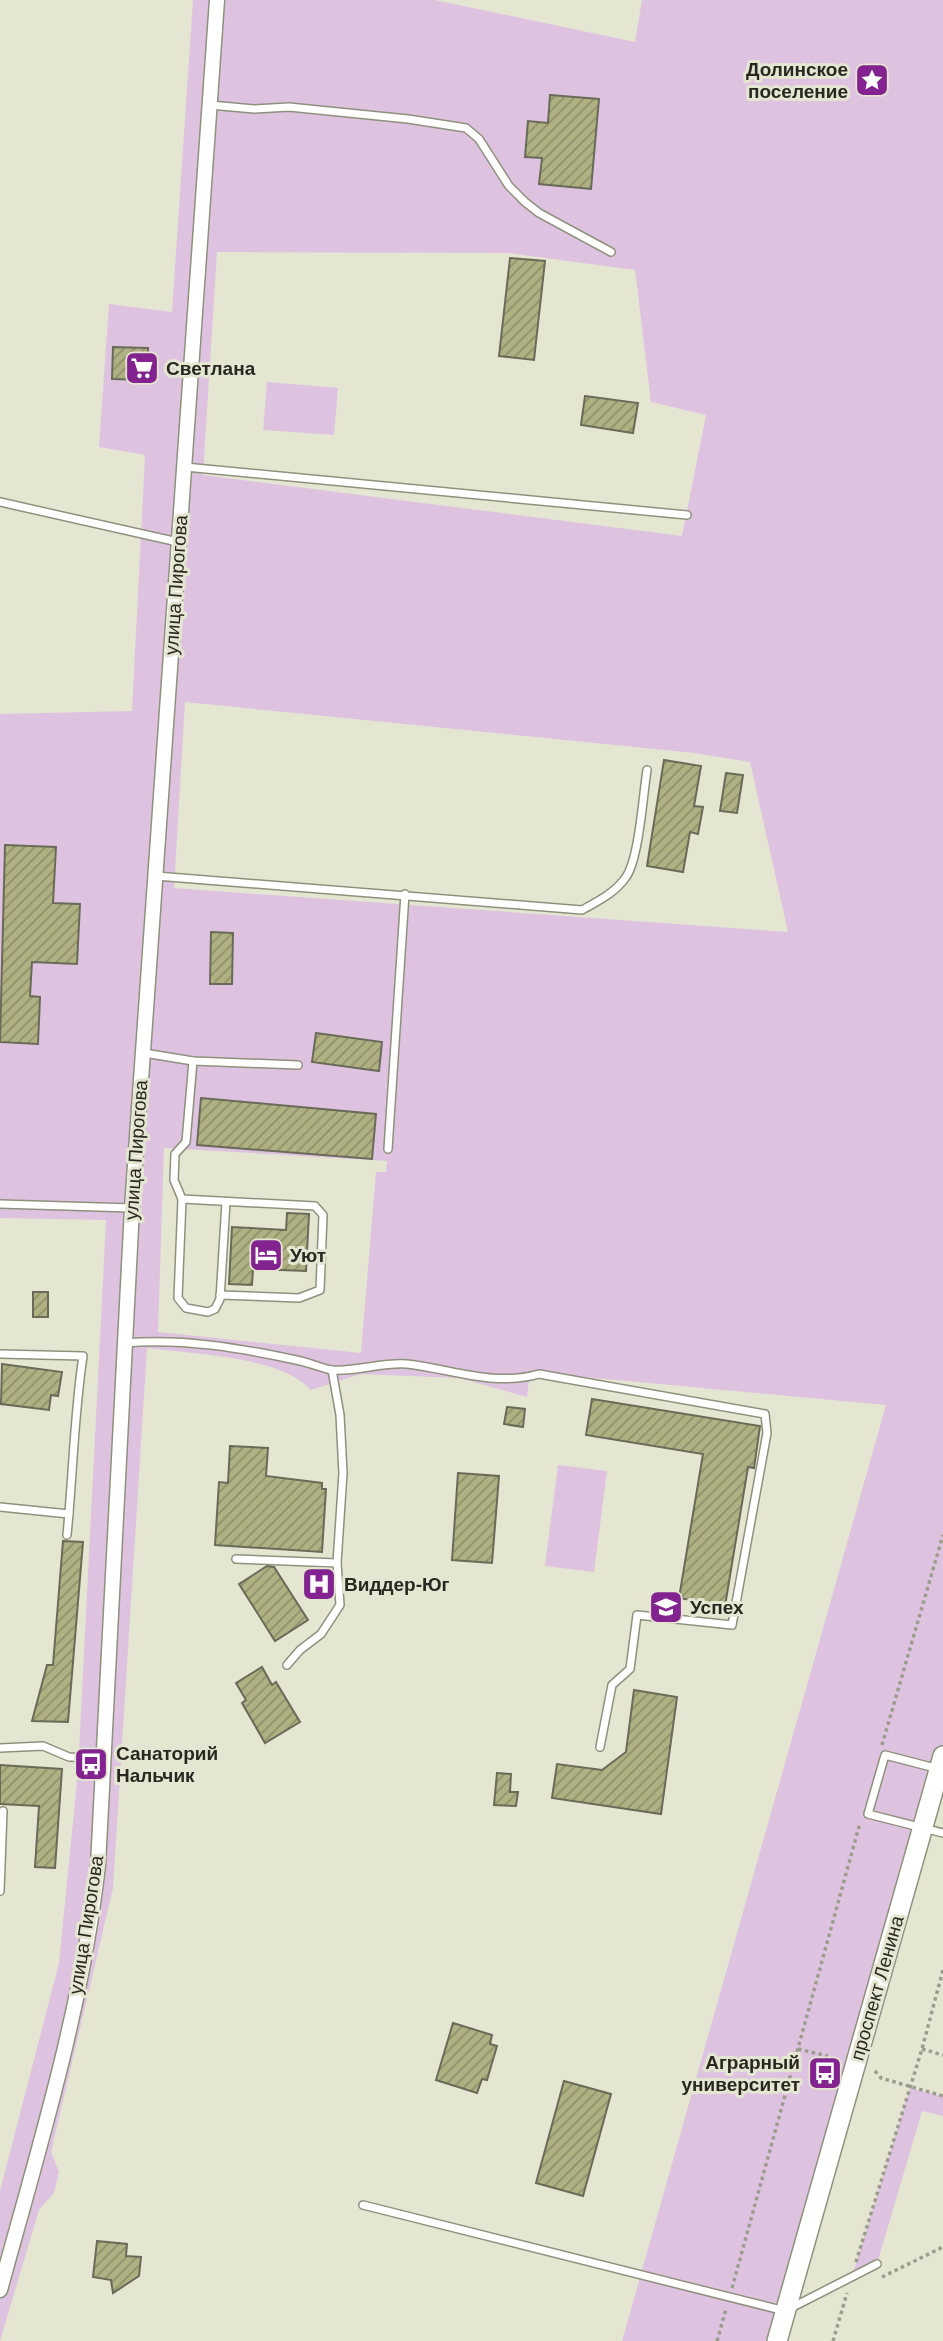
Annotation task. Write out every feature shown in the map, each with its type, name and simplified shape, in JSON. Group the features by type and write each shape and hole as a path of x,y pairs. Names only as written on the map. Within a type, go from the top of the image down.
{"main road":[{"name":"проспект Ленина","path":"776,2341 941,1762"}],"street":[{"name":"улица Пирогова","path":"0,2291 44,2130 87,1942 98,1865 132,1208 217,0"}],"lane":[{"path":"209,105 254,109 289,107 408,118 467,128 479,139 509,186 525,202 539,213 611,252"},
{"path":"184,467 687,515"},
{"path":"0,502 178,542"},
{"path":"156,876 582,909 613,892 628,876 633,862 647,770"},
{"path":"388,1149 405,894"},
{"path":"144,1053 193,1061 298,1065"},
{"path":"193,1061 186,1142 175,1154 174,1180 182,1199 178,1298 186,1308 208,1312 215,1309 220,1296 226,1202"},
{"path":"182,1199 315,1206 321,1210 325,1223 323,1279 320,1290 299,1298 220,1296"},
{"path":"0,1204 132,1208"},
{"path":"125,1343 156,1340 211,1345 297,1360 332,1370 405,1364 491,1379 519,1380 539,1374 765,1414 767,1433 732,1625 637,1615 630,1669 612,1685 600,1747"},
{"path":"0,1354 83,1356 75,1405 76,1451 67,1535"},
{"path":"287,1665 300,1650 321,1634 340,1605 337,1563 343,1473 340,1415 332,1370"},
{"path":"0,1507 69,1514"},
{"path":"236,1559 337,1563"},
{"path":"0,1748 43,1746 69,1756 104,1758"},
{"path":"941,1762 885,1755 868,1814 943,1833"},
{"path":"0,1891 3,1811"},
{"path":"363,2205 785,2311 877,2264"}],"path":[{"path":"882,1745 943,1535"},
{"path":"717,2341 864,1811"},
{"path":"833,2341 922,2049 943,1969"},
{"path":"798,2049 828,2056"},
{"path":"922,2049 943,2055"},
{"path":"875,2071 881,2078 943,2096"},
{"path":"872,2281 943,2247"},
{"path":"846,2294 855,2290"}],"shaded area":[{"path":"193,0 435,0 635,42 642,0 943,0 943,1756 777,2341 622,2341 886,1405 530,1372 527,1397 459,1378 361,1374 311,1390 297,1379 258,1363 147,1348 113,1888 51,2152 59,2172 54,2193 39,2210 0,2341 0,2191 59,1963 78,1771 106,1220 0,1218 0,714 132,711 145,455 99,447 109,304 172,312","holes":["217,252 508,253 635,270 651,402 706,415 682,536 203,475","185,702 694,753 750,762 788,932 174,888","164,1148 387,1161 386,1172 376,1172 361,1353 158,1332"]},
{"path":"267,382 338,388 334,435 263,430"},
{"path":"558,1465 607,1471 594,1572 545,1566"},
{"path":"910,2088 943,2096 943,2116 922,2111 877,2264 852,2276"}],"building":[{"path":"550,95 599,99 591,189 539,184 542,158 525,157 528,121 548,123"},
{"path":"510,258 545,261 534,360 499,356"},
{"path":"113,347 148,348 147,380 112,379"},
{"path":"585,396 638,403 633,433 581,425"},
{"path":"664,760 701,766 694,806 703,807 698,834 690,832 683,872 647,866"},
{"path":"726,773 743,775 737,813 720,811"},
{"path":"5,845 56,847 53,903 80,904 77,964 32,962 30,996 40,997 38,1044 0,1042"},
{"path":"211,932 233,933 232,984 210,984"},
{"path":"316,1033 382,1042 379,1071 312,1062"},
{"path":"201,1098 376,1114 372,1159 197,1145"},
{"path":"287,1213 309,1214 306,1271 253,1269 252,1285 229,1284 232,1227 286,1230"},
{"path":"33,1292 48,1292 48,1317 33,1317"},
{"path":"2,1364 62,1372 58,1396 51,1395 49,1410 1,1404"},
{"path":"592,1399 760,1426 754,1468 748,1467 725,1606 679,1598 703,1454 586,1435"},
{"path":"507,1407 525,1409 523,1427 504,1424"},
{"path":"230,1446 268,1448 266,1476 322,1483 322,1489 326,1489 322,1552 215,1545 219,1482 228,1483"},
{"path":"458,1473 499,1476 492,1563 452,1560"},
{"path":"63,1541 83,1542 68,1722 32,1721 47,1665 53,1665"},
{"path":"267,1566 274,1567 308,1620 275,1641 239,1584"},
{"path":"262,1667 272,1685 276,1682 300,1722 265,1743 242,1703 246,1700 236,1683"},
{"path":"634,1690 677,1697 661,1814 552,1798 557,1764 602,1770 626,1752"},
{"path":"0,1765 62,1769 55,1868 35,1867 39,1806 0,1804"},
{"path":"497,1773 511,1774 510,1792 518,1792 516,1806 494,1805"},
{"path":"453,2023 492,2035 490,2044 497,2046 487,2080 482,2079 477,2093 436,2080"},
{"path":"564,2081 611,2094 583,2196 536,2183"},
{"path":"97,2241 127,2244 126,2256 141,2257 139,2276 113,2293 111,2280 93,2277"}],"place":[{"name":"Долинское поселение","path":"872,80"},
{"name":"Светлана","path":"142,368"},
{"name":"Уют","path":"266,1255"},
{"name":"Виддер-Юг","path":"319,1584"},
{"name":"Успех","path":"666,1607"},
{"name":"Санаторий Нальчик","path":"91,1764"},
{"name":"Аграрный университет","path":"825,2073"}]}
